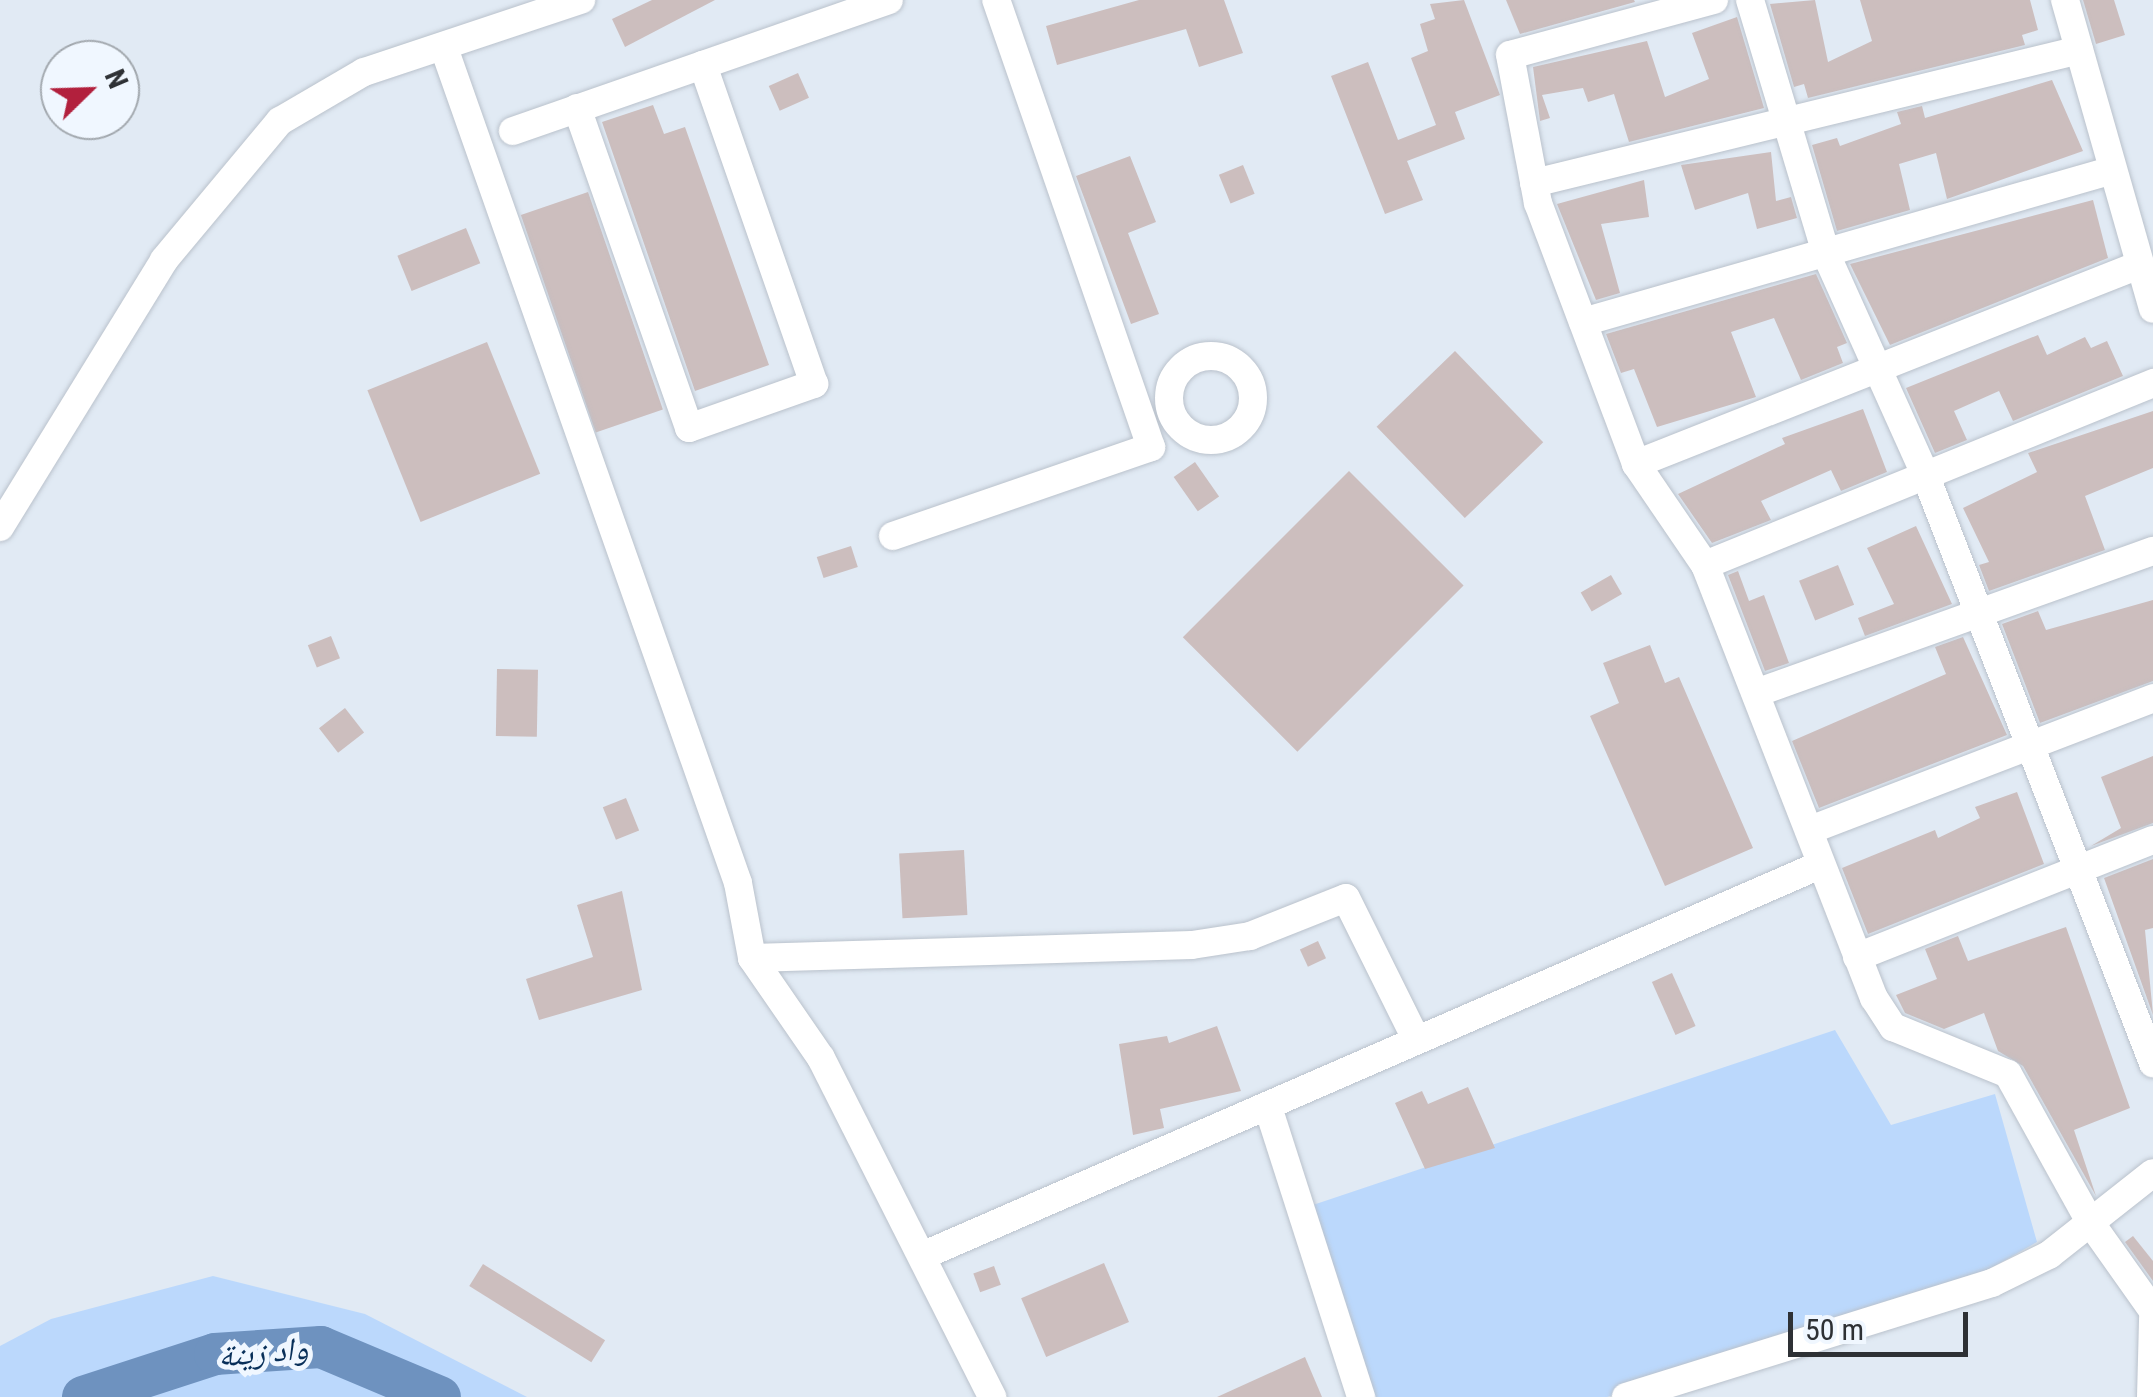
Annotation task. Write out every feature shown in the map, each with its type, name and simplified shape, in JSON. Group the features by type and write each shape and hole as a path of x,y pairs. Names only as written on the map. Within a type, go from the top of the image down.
{"street":[{"path":"0,528 164,260 280,121 330,86 581,0"},
{"path":"513,131 888,0"},
{"path":"893,536 1151,446 996,0"},
{"path":"1714,0 1510,55 1534,184 1636,464 1705,565 1857,957 1893,1027 1979,1057 2015,1082 2090,1222 2153,1314 2151,1397"},
{"path":"1750,0 1826,254 1925,474 2030,740 2074,869 2153,1063"},
{"path":"2065,0 2153,309"},
{"path":"444,48 738,883 752,958 821,1058 992,1397"},
{"path":"1534,184 2079,50"},
{"path":"577,108 688,428 724,416 814,384 703,65"},
{"path":"1583,322 2113,170"},
{"path":"1636,464 2139,265"},
{"path":"1705,565 2153,383"},
{"path":"1143,424 1172,416"},
{"path":"1756,693 2153,551"},
{"path":"1810,830 2030,740 2153,698"},
{"path":"1857,957 2153,840"},
{"path":"922,1256 1820,866"},
{"path":"752,958 1192,945 1250,936 1346,898 1416,1039"},
{"path":"1268,1107 1360,1397"},
{"path":"1632,1396 1971,1291 2049,1255 2153,1173"}],"shaded area":[{"path":"1835,1030 1891,1125 1995,1094 2037,1242 1972,1279 1607,1397 1374,1397 1307,1207"},
{"path":"213,1276 365,1314 527,1397 0,1397 0,1346 51,1319"}],"building":[{"path":"652,0 715,0 625,47 612,19"},
{"path":"1139,0 1224,0 1243,53 1199,67 1186,29 1057,65 1046,26"},
{"path":"1464,0 1500,95 1455,112 1465,139 1407,161 1423,200 1385,214 1331,76 1368,62 1398,140 1436,125 1411,58 1428,51 1420,24 1435,19 1430,4"},
{"path":"1506,0 1634,0 1635,2 1520,34"},
{"path":"1815,0 1828,62 1872,41 1860,0 2030,0 2038,30 2022,35 2025,45 1808,98 1804,84 1794,87 1770,4"},
{"path":"2083,0 2114,0 2125,35 2096,44"},
{"path":"1737,17 1764,108 1629,142 1614,94 1588,102 1583,88 1542,95 1550,118 1540,121 1533,67 1647,41 1665,97 1709,79 1692,33"},
{"path":"798,73 809,98 780,111 769,86"},
{"path":"2052,80 2083,151 1947,199 1936,153 1899,164 1910,210 1837,231 1812,145 1837,138 1840,146 1901,124 1897,112 1922,106 1925,118"},
{"path":"653,105 664,134 685,127 769,365 695,391 602,122"},
{"path":"1771,152 1776,201 1791,197 1797,218 1757,229 1748,193 1695,210 1681,165"},
{"path":"1130,156 1156,222 1128,233 1159,314 1131,324 1076,176"},
{"path":"1243,165 1255,194 1231,203 1219,175"},
{"path":"1644,180 1649,217 1601,224 1620,293 1596,300 1557,204"},
{"path":"588,192 663,409 596,433 521,215"},
{"path":"2093,200 2108,258 1890,345 1850,264"},
{"path":"466,228 480,263 412,291 397,256"},
{"path":"1816,274 1847,343 1837,347 1843,363 1801,380 1774,318 1731,332 1756,397 1657,427 1634,369 1621,373 1606,334"},
{"path":"2038,335 2047,355 2085,337 2091,348 2107,341 2123,376 2013,421 1999,391 1954,411 1967,440 1935,453 1906,388"},
{"path":"487,342 540,474 421,522 367,390"},
{"path":"1455,351 1543,442 1465,518 1377,427"},
{"path":"1863,409 1887,472 1841,491 1831,470 1761,501 1771,520 1712,543 1678,494 1785,444 1782,438"},
{"path":"2153,411 2153,468 2085,496 2105,550 1989,591 1979,565 1989,562 1963,508 2037,472 2028,453"},
{"path":"1195,462 1219,496 1198,511 1174,477"},
{"path":"1349,471 1464,586 1297,752 1183,637"},
{"path":"1916,526 1952,604 1865,636 1858,618 1894,604 1867,548"},
{"path":"851,546 858,567 824,578 817,557"},
{"path":"1838,565 1854,605 1815,621 1799,581"},
{"path":"1738,571 1749,601 1764,595 1789,663 1765,671 1728,575"},
{"path":"1611,575 1622,594 1592,612 1581,592"},
{"path":"2153,600 2153,681 2040,723 2002,624 2038,611 2046,630"},
{"path":"331,636 340,658 317,668 308,645"},
{"path":"1963,637 2007,735 1819,808 1792,741 1946,674 1935,647"},
{"path":"1650,645 1665,683 1679,677 1753,848 1665,886 1590,716 1619,703 1603,663"},
{"path":"497,669 538,670 537,737 496,736"},
{"path":"345,708 364,732 338,753 319,728"},
{"path":"2153,756 2153,823 2091,846 2121,828 2101,777"},
{"path":"2017,792 2044,864 1868,934 1842,868 1935,830 1938,838 1980,818 1975,807"},
{"path":"626,798 639,830 616,840 603,807"},
{"path":"964,850 967,915 902,918 899,853"},
{"path":"2153,859 2153,928 2145,930 2153,1015 2104,878"},
{"path":"622,891 642,990 539,1020 526,979 593,957 577,905"},
{"path":"2066,927 2130,1108 2074,1130 2096,1196 2023,1066 1998,1051 1984,1013 1944,1029 1905,1013 1896,995 1937,979 1925,949 1958,936 1968,961"},
{"path":"1318,941 1326,958 1308,967 1300,949"},
{"path":"1672,973 1696,1026 1675,1035 1652,982"},
{"path":"1217,1026 1241,1091 1160,1109 1164,1128 1133,1135 1119,1044 1167,1036 1169,1043"},
{"path":"1468,1087 1495,1148 1425,1169 1395,1103 1422,1091 1428,1104"},
{"path":"2133,1236 2153,1261 2153,1281 2125,1242"},
{"path":"1104,1263 1129,1322 1046,1357 1021,1298"},
{"path":"483,1264 605,1340 591,1362 469,1286"},
{"path":"994,1266 1001,1285 980,1292 973,1274"},
{"path":"1305,1357 1322,1397 1217,1397"}],"waterway":[{"name":"واد زينة","path":"83,1397 215,1354 321,1347 440,1397"}]}
